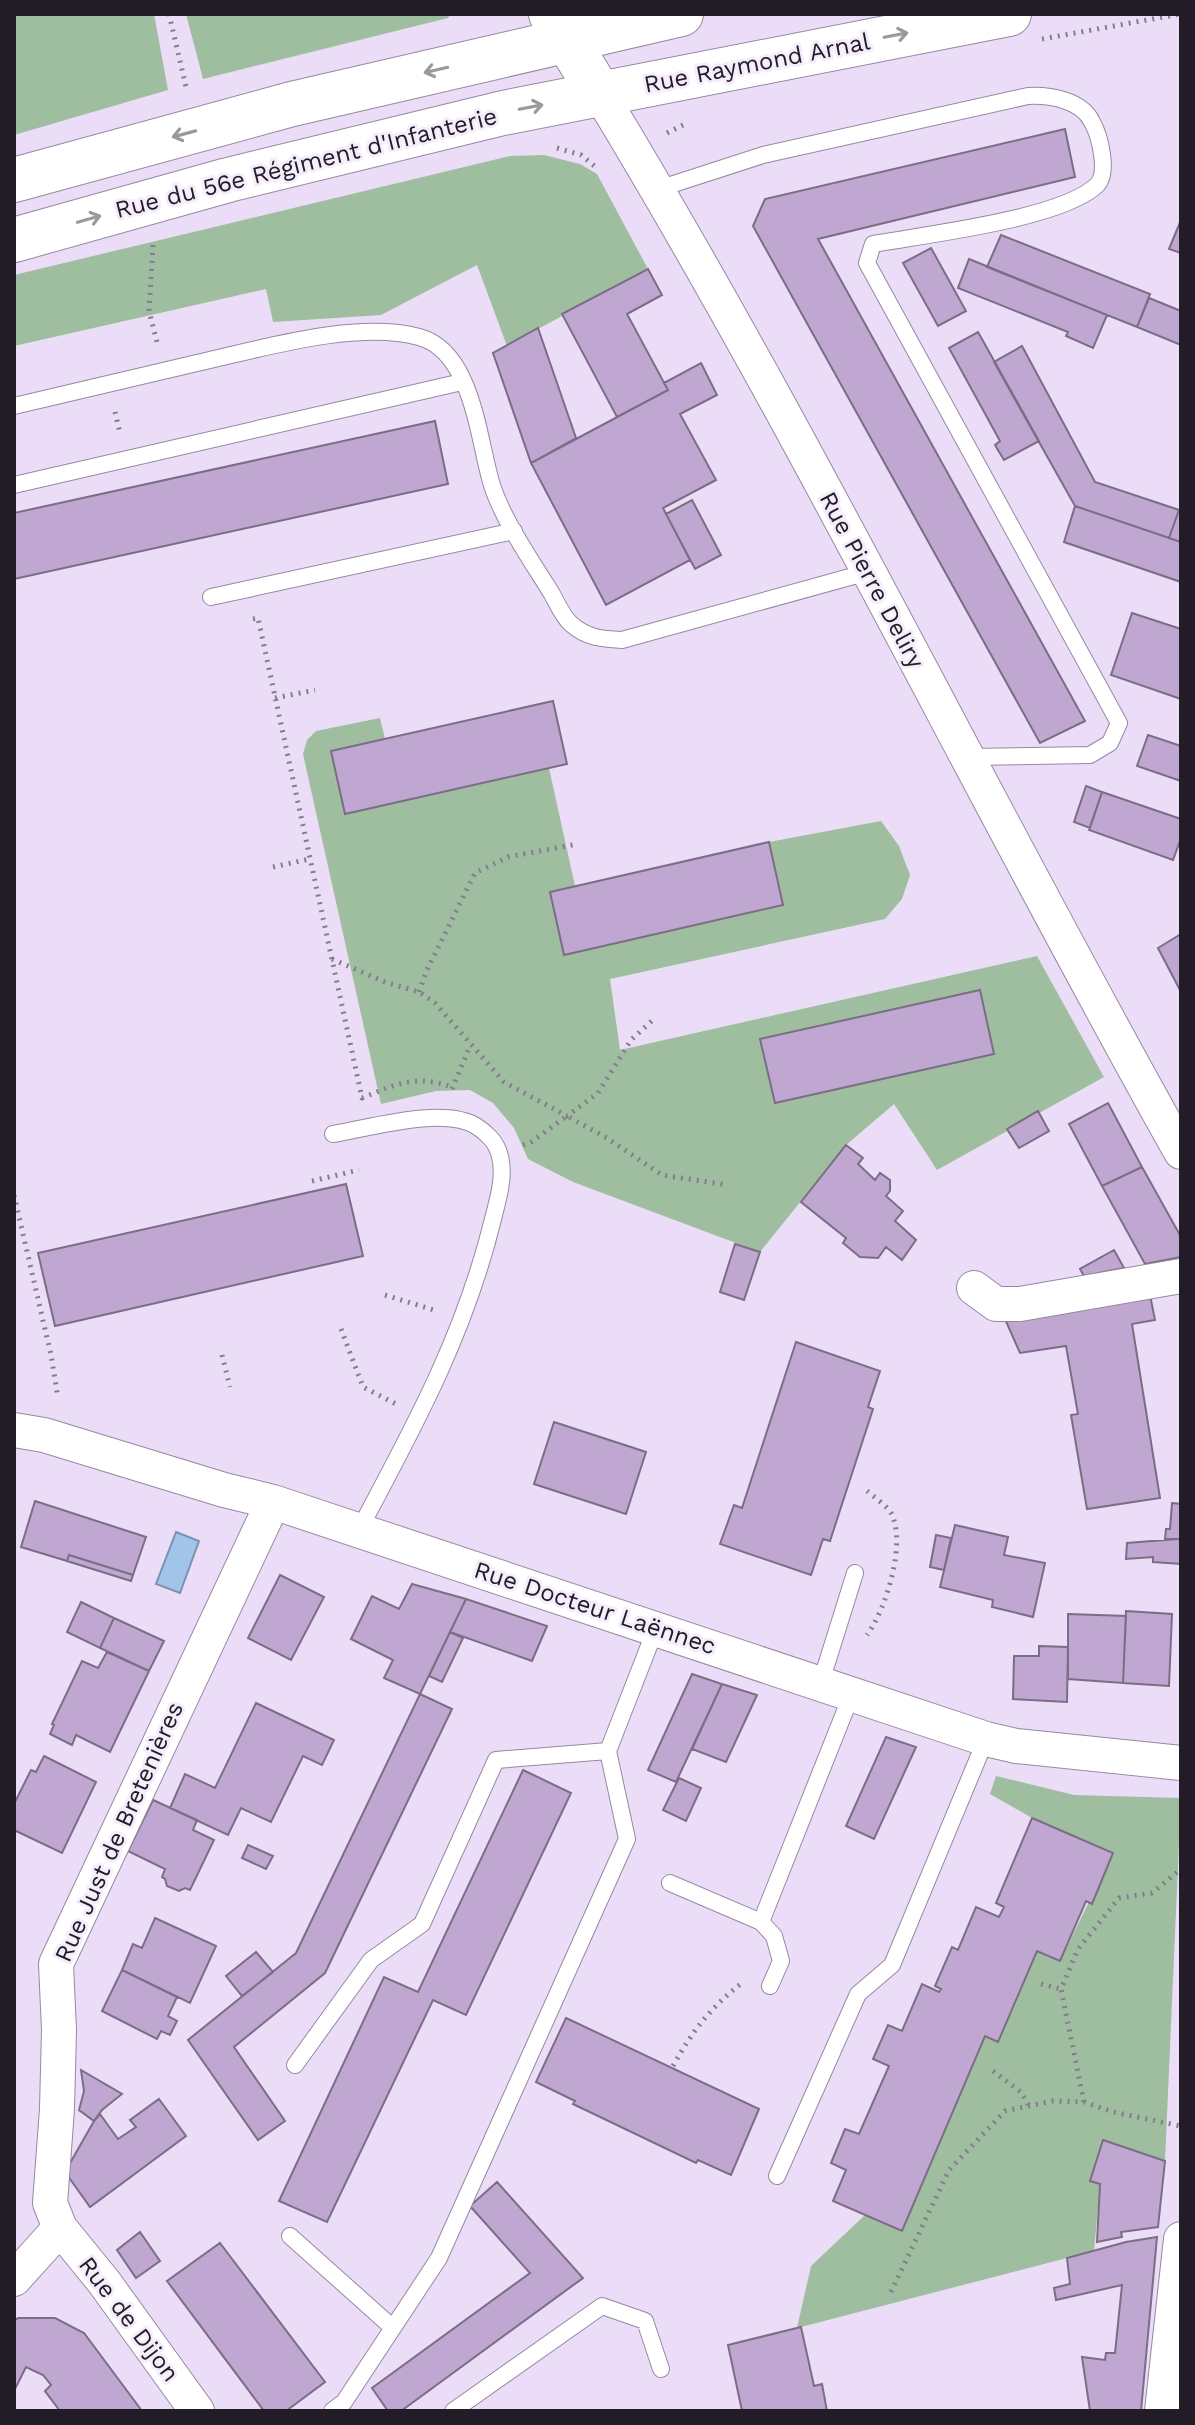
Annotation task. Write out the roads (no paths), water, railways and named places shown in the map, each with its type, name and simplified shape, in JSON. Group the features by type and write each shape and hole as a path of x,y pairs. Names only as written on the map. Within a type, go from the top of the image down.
{"main road":[{"path":"14,180 559,27 681,14"},
{"name":"Rue Raymond Arnal","path":"600,94 1009,14"},
{"name":"Rue Pierre Deliry","path":"559,27 600,94"},
{"name":"Rue du 56e Régiment d'Infanterie","path":"14,240 228,180 489,116 600,94"}],"street":[{"name":"Rue Pierre Deliry","path":"600,94 658,189 1181,1152"},
{"path":"974,1288 996,1304 1020,1304 1181,1276"},
{"name":"Rue Docteur Laënnec","path":"14,1430 44,1435 273,1502 986,1739 1016,1746 1181,1763"},
{"name":"Rue Just de Bretenières","path":"60,2228 50,2203 59,2030 56,1964 273,1502"},
{"path":"14,2279 60,2228"},
{"name":"Rue de Dijon","path":"60,2228 104,2282 197,2411"},
{"path":"1162,2411 1181,2239"}],"lane":[{"path":"658,189 763,155 1028,96 1048,95 1084,109 1093,123 1105,169 1098,184 1080,196 1047,210 998,222 873,244 867,263 1119,723 1110,743 1090,755 968,757"},
{"path":"14,406 303,340 330,335 393,332 437,343 458,370 480,427 491,484 514,531 570,623 592,638 622,640 868,572"},
{"path":"14,485 462,382"},
{"path":"211,597 514,531"},
{"path":"333,1134 417,1120 453,1118 475,1125 490,1137 500,1154 500,1191 487,1245 457,1332 429,1399 359,1530"},
{"path":"820,1685 855,1573"},
{"path":"332,2411 344,2402 439,2258 627,1839 608,1751 656,1628"},
{"path":"761,1922 851,1696"},
{"path":"777,2176 858,1994 892,1965 986,1739"},
{"path":"295,2065 371,1960 422,1924 496,1760 608,1751"},
{"path":"670,1883 761,1922 774,1936 781,1961 770,1986"},
{"path":"290,2236 393,2328"},
{"path":"453,2411 602,2306 645,2321 661,2369"}],"water":[{"path":"176,1532 199,1541 180,1593 156,1584"}]}
